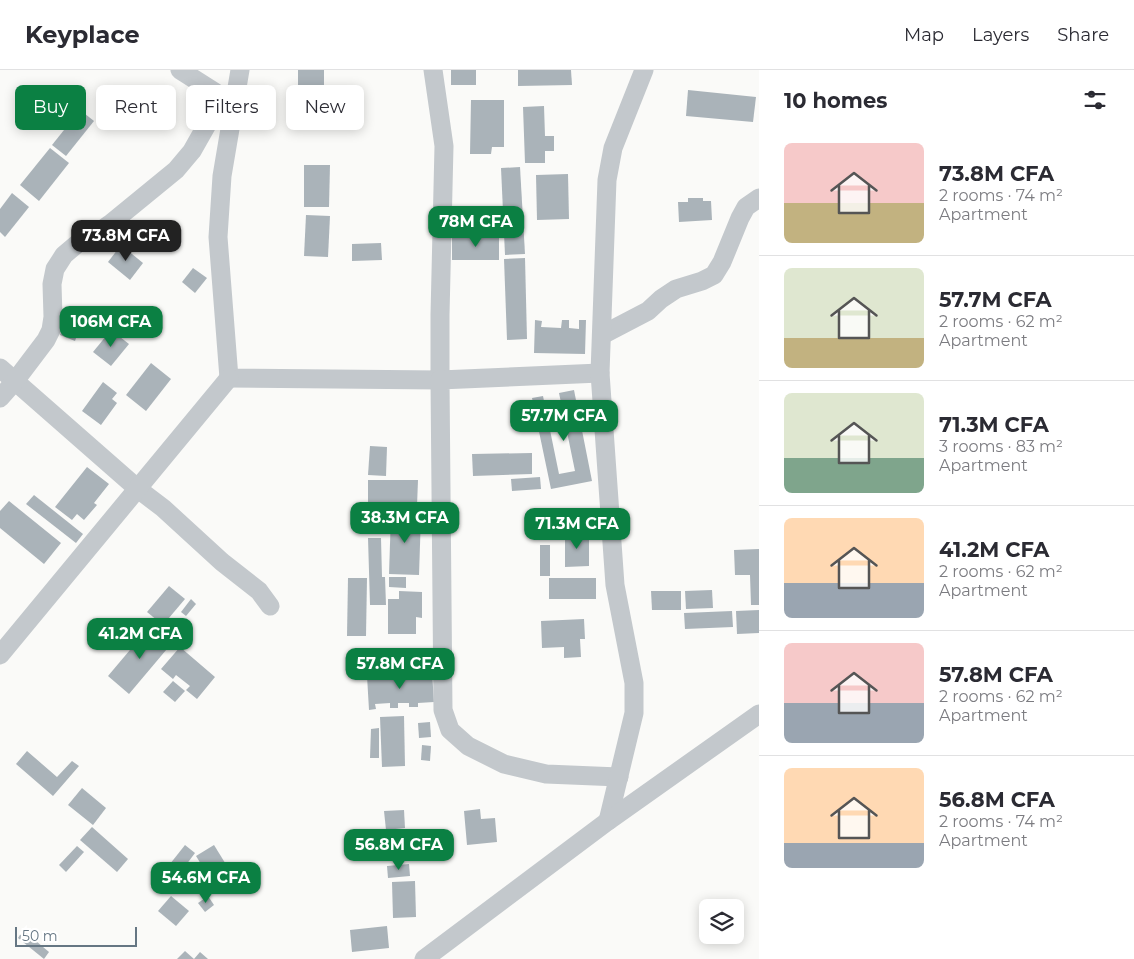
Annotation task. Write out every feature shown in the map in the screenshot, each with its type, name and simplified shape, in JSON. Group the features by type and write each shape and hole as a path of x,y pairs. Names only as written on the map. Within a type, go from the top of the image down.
{"street":[{"path":"180,70 203,85"},
{"path":"234,85 240,70"},
{"path":"433,70 444,146 440,305 443,710 450,730 468,746 504,764 546,774 619,777"},
{"path":"608,821 634,713 634,683 615,585 600,372 607,180 614,148 644,70"},
{"path":"0,398 46,340 51,330 53,317 52,284 55,269 64,256 77,244 95,235 110,224 176,170 207,130"},
{"path":"0,655 229,378 218,238 226,130"},
{"path":"602,335 648,311 676,289 714,275 722,262 746,207 759,198"},
{"path":"0,368 138,489 163,508 222,562 259,591 270,606"},
{"path":"229,378 440,380 600,372"},
{"path":"424,959 608,821 759,714"}],"building":[{"path":"298,70 324,70 324,85 298,85"},
{"path":"451,70 476,70 476,85 451,85"},
{"path":"518,70 571,70 572,85 518,86"},
{"path":"688,90 756,97 753,122 686,116"},
{"path":"471,100 504,100 504,147 492,147 491,154 470,154"},
{"path":"544,106 545,136 554,136 554,151 545,151 545,163 525,163 523,107"},
{"path":"86,115 94,121 66,156 52,145 64,130 86,130"},
{"path":"50,148 69,163 39,201 20,185"},
{"path":"304,165 330,165 329,207 304,207"},
{"path":"520,167 525,254 505,255 501,168"},
{"path":"568,174 569,219 537,220 536,175"},
{"path":"12,193 29,207 5,237 0,232 0,209"},
{"path":"688,198 703,198 703,201 711,201 712,220 679,222 678,202 688,202"},
{"path":"306,215 330,216 328,257 304,256"},
{"path":"452,236 499,236 499,260 452,260"},
{"path":"381,243 382,260 352,261 352,244"},
{"path":"121,245 143,263 130,280 108,262"},
{"path":"525,258 527,339 507,340 504,259"},
{"path":"193,268 207,278 195,293 182,282"},
{"path":"69,309 84,315 75,341 60,335"},
{"path":"535,320 542,321 541,327 561,328 562,320 569,320 569,328 579,329 579,320 586,320 585,354 534,353"},
{"path":"111,330 129,344 111,366 93,352"},
{"path":"151,363 171,379 146,411 126,395"},
{"path":"103,382 117,393 112,399 117,403 101,425 82,411"},
{"path":"574,390 592,481 551,489 532,398 543,396 559,474 575,471 559,393"},
{"path":"370,446 387,447 386,476 368,475"},
{"path":"532,453 532,474 473,476 472,454"},
{"path":"87,467 109,484 94,503 97,505 84,520 77,514 72,520 55,507"},
{"path":"540,477 541,489 512,491 511,479"},
{"path":"368,480 418,480 417,506 368,507"},
{"path":"34,495 83,534 76,543 26,504"},
{"path":"9,501 61,543 44,564 0,528 0,511"},
{"path":"387,511 389,520 368,523 367,514"},
{"path":"391,514 421,515 419,575 389,574"},
{"path":"565,534 589,534 589,566 565,567"},
{"path":"368,538 381,538 382,577 385,577 386,605 370,605"},
{"path":"540,545 550,545 550,576 540,576"},
{"path":"759,549 759,605 751,605 750,575 735,575 734,550"},
{"path":"389,577 406,577 406,588 389,587"},
{"path":"348,578 367,578 366,636 347,636"},
{"path":"549,578 596,578 596,599 549,599"},
{"path":"169,586 185,599 163,625 147,612"},
{"path":"712,590 713,608 686,609 685,591"},
{"path":"399,591 422,592 422,618 416,617 416,634 388,634 388,599 399,599"},
{"path":"651,591 681,591 681,610 652,610"},
{"path":"191,599 196,604 186,616 181,612"},
{"path":"759,610 759,633 737,634 736,611"},
{"path":"732,611 733,627 685,629 684,613"},
{"path":"584,619 585,639 580,639 581,657 564,658 564,647 542,648 541,621"},
{"path":"171,621 179,628 170,637 162,631"},
{"path":"151,625 172,643 129,694 108,676"},
{"path":"180,647 215,677 197,699 186,690 190,686 176,675 173,679 161,669"},
{"path":"432,672 434,702 418,703 418,707 409,707 409,703 398,703 398,708 390,708 390,703 375,704 376,709 369,710 367,676"},
{"path":"173,681 185,691 175,702 163,692"},
{"path":"404,716 405,766 382,767 380,717"},
{"path":"430,722 431,737 419,738 418,723"},
{"path":"379,728 379,758 370,758 371,729"},
{"path":"422,745 431,746 430,761 421,760"},
{"path":"27,751 57,777 72,761 79,766 53,796 16,764"},
{"path":"82,788 106,808 93,825 68,805"},
{"path":"480,809 481,819 495,818 497,842 467,845 464,811"},
{"path":"404,810 405,828 386,830 384,811"},
{"path":"92,827 128,859 117,872 80,840"},
{"path":"185,845 195,853 177,877 166,869"},
{"path":"214,845 235,879 217,890 196,856"},
{"path":"77,846 84,852 66,872 59,865"},
{"path":"409,864 410,876 388,878 387,866"},
{"path":"415,881 416,917 393,918 392,882"},
{"path":"171,896 189,911 176,926 158,911"},
{"path":"208,896 214,905 205,912 198,903"},
{"path":"387,926 389,948 352,952 350,930"},
{"path":"23,930 49,952 44,959 18,938"},
{"path":"185,951 194,959 177,959"},
{"path":"200,952 208,959 194,959"}]}
